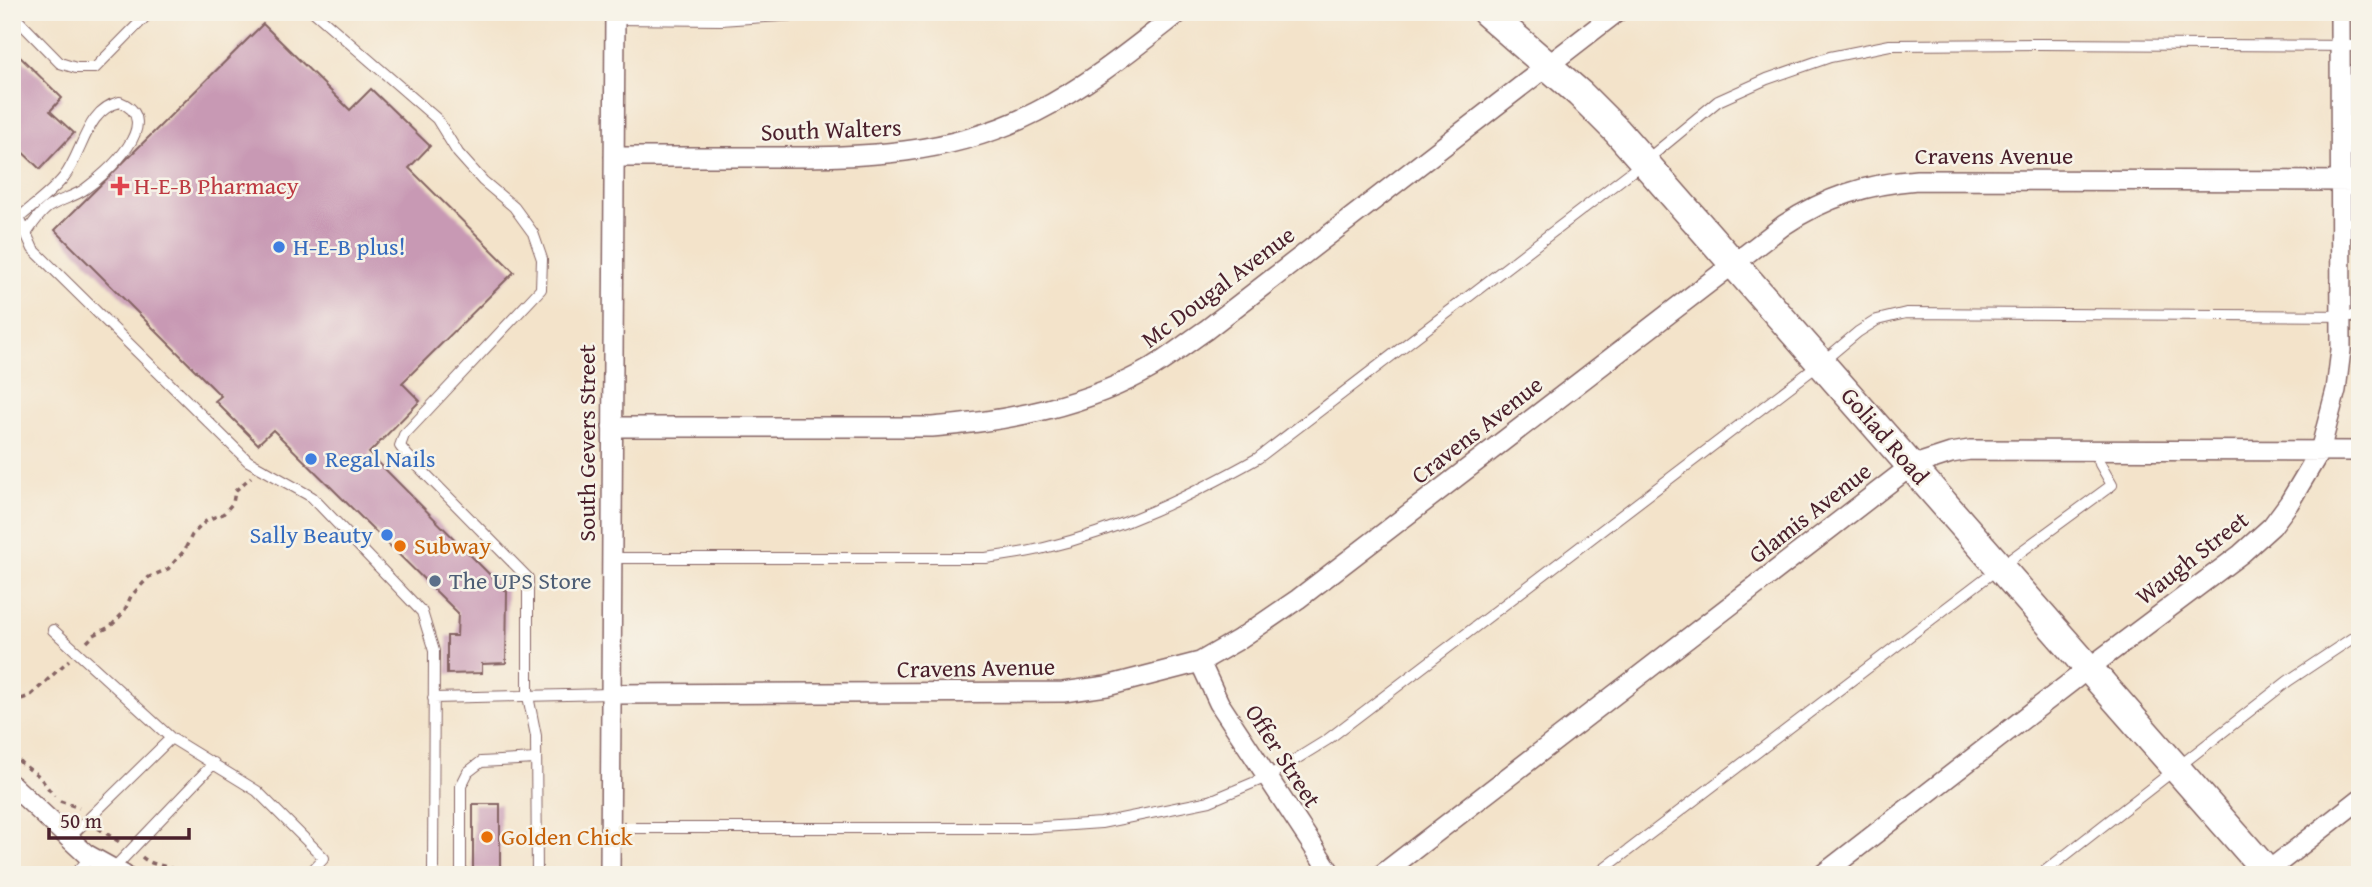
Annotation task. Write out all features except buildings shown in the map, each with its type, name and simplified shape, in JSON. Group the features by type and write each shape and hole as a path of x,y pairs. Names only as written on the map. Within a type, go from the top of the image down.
{"main road":[{"name":"Goliad Road","path":"1486,12 1580,94 1644,162 2089,667 2267,874"}],"street":[{"name":"South Walters","path":"614,157 855,157 947,145 992,131 1035,113 1075,90 1180,12"},
{"name":"Mc Dougal Avenue","path":"612,426 932,427 981,423 1075,401 1153,367 1206,330 1617,12"},
{"name":"Waugh Street","path":"1822,875 2089,667 2241,554 2272,526 2289,503 2320,451 2351,316 2350,46 2340,12"},
{"name":"South Gevers Street","path":"610,875 615,16"},
{"name":"Cravens Avenue","path":"611,694 1063,692 1107,686 1200,662 1298,599 1802,212 1849,191 1885,183 1917,180 2350,181"},
{"name":"Glamis Avenue","path":"1381,875 1911,466 1970,450 2360,451"},
{"name":"Offer Street","path":"1200,662 1219,703 1332,875"},
{"path":"12,785 69,838 118,872"},
{"path":"2267,874 2360,799"}],"lane":[{"path":"12,14 60,63 76,68 95,68 150,12"},
{"path":"314,12 437,119 458,153 483,181 514,207 533,233 542,259 541,289 421,417 404,436 400,446 528,578 528,696 536,736 537,875"},
{"path":"615,16 721,20 796,15"},
{"path":"611,558 986,558 1044,548 1123,524 1203,489 1258,458 1644,162 1718,101 1767,79 1830,57 1890,45 2350,46"},
{"path":"19,218 64,177 98,114 108,104 120,102 132,109 137,129 123,154 85,189 47,208 26,234"},
{"path":"12,202 33,249 240,453 257,466 313,496 422,612 434,651 433,875"},
{"path":"610,828 1029,828 1101,823 1210,801 1267,776 1327,740 1877,320 1906,313 2351,316"},
{"path":"1596,875 2000,567 2112,485 2095,451"},
{"path":"53,630 171,737 257,791 324,858 308,875"},
{"path":"2039,875 2288,681 2360,633"},
{"path":"433,698 611,694"},
{"path":"69,838 171,737"},
{"path":"461,875 461,786 468,772 481,762 536,759"},
{"path":"118,872 214,763"},
{"path":"74,875 92,856"}],"path":[{"path":"12,702 30,696 94,635 111,626 124,612 131,596 149,577 168,569 200,527 208,520 223,514 233,503 235,491 250,478 257,466"}],"place":[{"name":"H-E-B Pharmacy","path":"120,186"},
{"name":"H-E-B plus!","path":"279,247"},
{"name":"Regal Nails","path":"311,459"},
{"name":"Sally Beauty","path":"387,535"},
{"name":"Subway","path":"400,546"},
{"name":"The UPS Store","path":"435,581"},
{"name":"Golden Chick","path":"487,837"}]}
